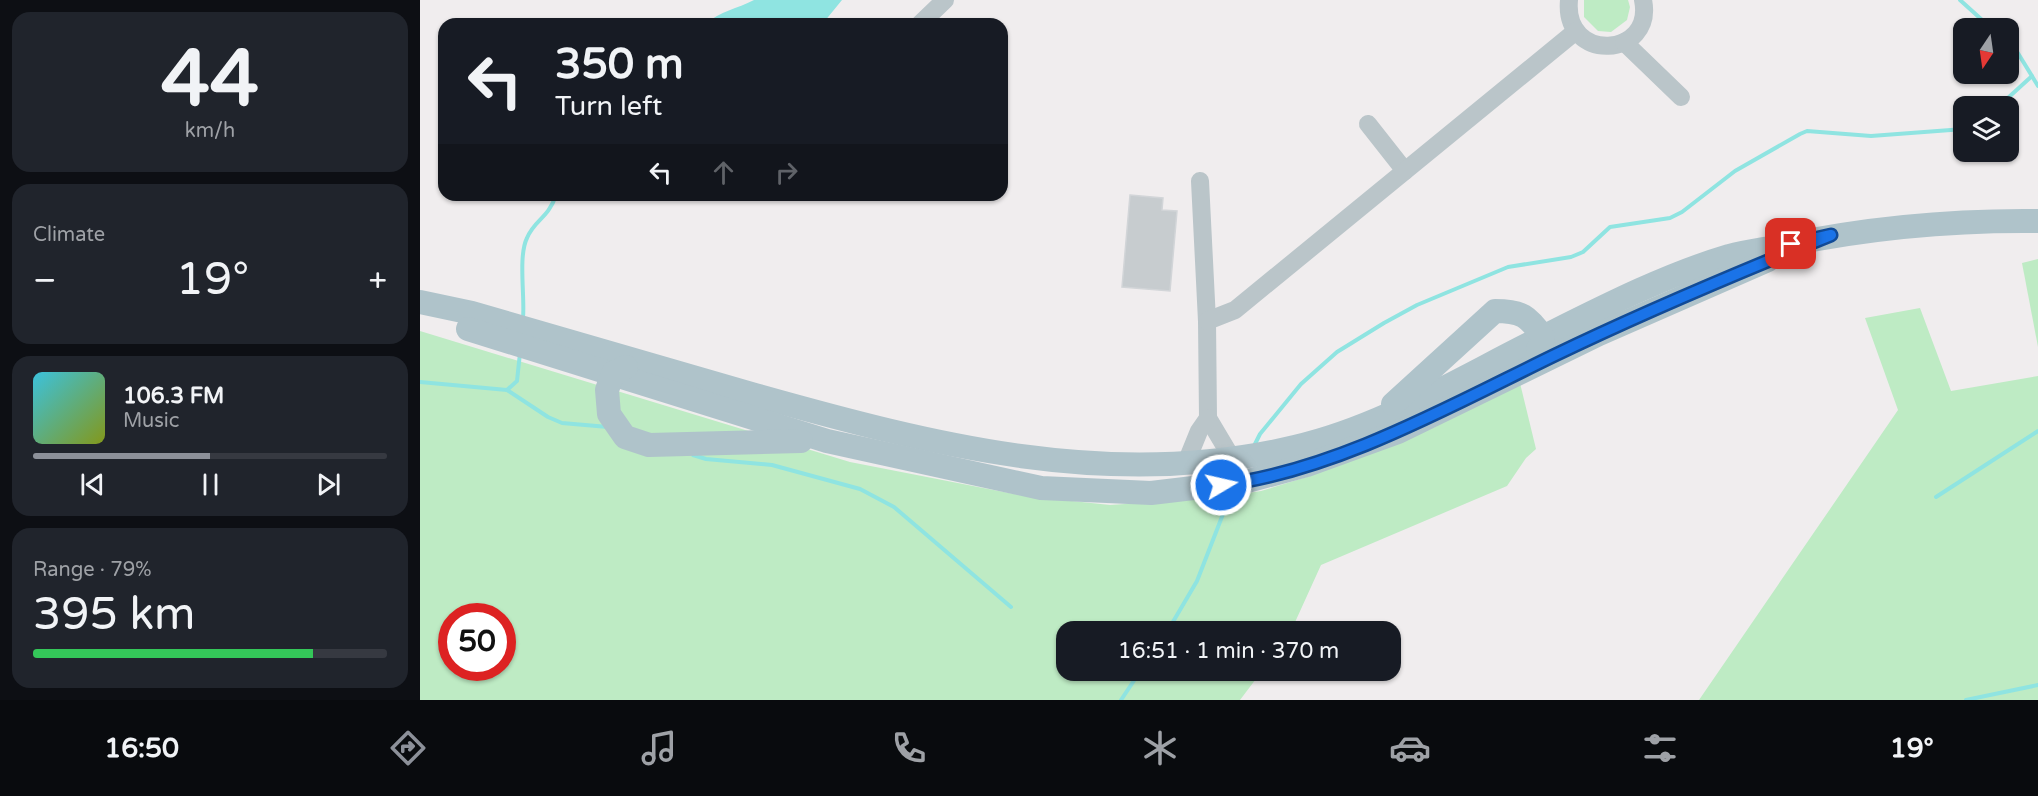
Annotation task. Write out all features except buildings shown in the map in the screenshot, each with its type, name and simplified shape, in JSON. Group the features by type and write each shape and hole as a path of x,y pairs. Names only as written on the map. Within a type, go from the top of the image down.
{"main road":[{"path":"420,302 472,313 872,428 978,451 1077,464 1186,463 1233,460 1300,446 1374,421 1543,337 1658,284 1730,256 1831,235 2001,220 2038,221"},
{"path":"420,313 827,441 1041,488 1151,494 1244,482 1307,465 1398,432 1721,279 1831,235"},
{"path":"1374,421 1495,311 1511,311 1529,318 1543,337 1541,347 1472,395"},
{"path":"740,390 632,367 621,368 613,373 607,390 609,414 625,436 649,445 735,441 827,441"}],"street":[{"path":"926,18 945,0"},
{"path":"1569,0 1568,11 1576,31 1593,44 1614,46 1624,42 1640,27 1643,17 1643,0"},
{"path":"1207,321 1235,310 1576,31"},
{"path":"1624,42 1681,97"},
{"path":"1368,124 1405,171"},
{"path":"1200,181 1207,321 1208,418 1233,460"},
{"path":"1186,463 1199,430 1208,418"}],"green space":[{"path":"1584,0 1628,0 1630,7 1627,20 1611,32 1598,31 1584,17"},
{"path":"2038,259 2038,347 2022,263"},
{"path":"1920,308 1951,391 2038,376 2038,700 1699,700 1898,410 1865,318"},
{"path":"420,331 850,462 1025,496 1110,505 1214,498 1261,491 1310,476 1435,427 1519,379 1536,449 1526,458 1507,486 1321,565 1296,621 1056,621 1056,681 1254,681 1240,700 420,700"}],"water":[{"path":"754,0 842,0 827,18 714,18"}],"waterway":[{"path":"1960,0 1980,18"},
{"path":"2019,55 2038,86"},
{"path":"2010,96 2032,76"},
{"path":"1255,444 1260,434 1301,384 1337,352 1417,305 1508,267 1571,257 1583,252 1610,227 1670,218 1682,212 1735,171 1807,131 1871,136 1953,130"},
{"path":"523,318 524,246 530,232 554,201"},
{"path":"420,382 507,390 517,381 520,353"},
{"path":"507,390 548,417 562,423 608,427"},
{"path":"1936,497 2038,431"},
{"path":"693,455 706,459 772,465 860,489 894,507 1011,607"},
{"path":"1173,621 1197,581 1232,491"},
{"path":"1121,700 1134,681"},
{"path":"1966,700 2038,685"}],"route":[{"path":"1221,485 1244,482 1307,465 1398,432 1599,334 1721,279 1831,235 1791,244"}]}
